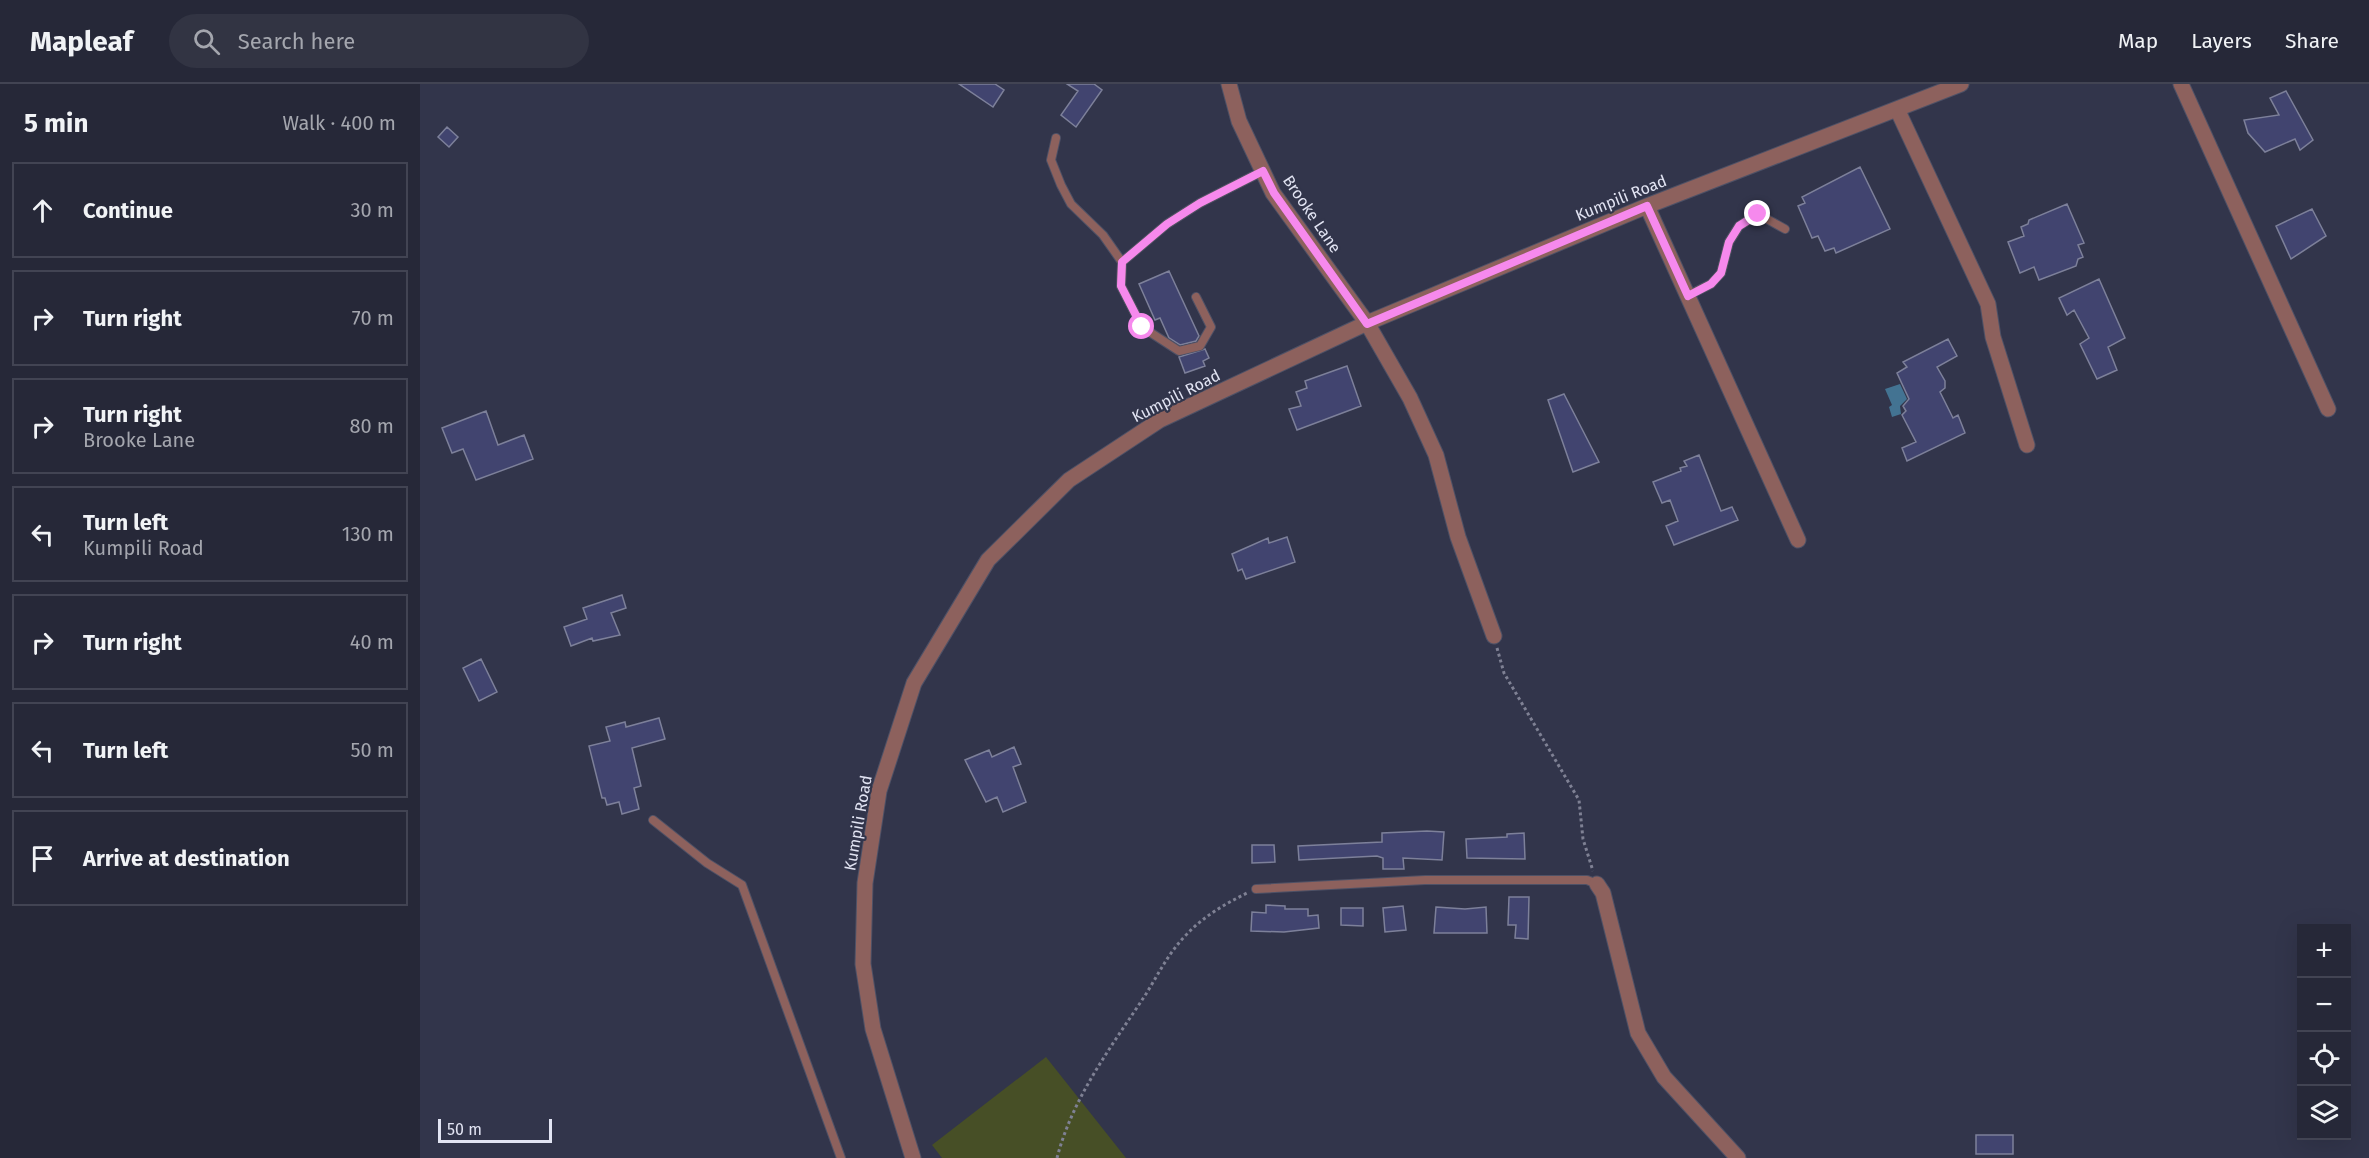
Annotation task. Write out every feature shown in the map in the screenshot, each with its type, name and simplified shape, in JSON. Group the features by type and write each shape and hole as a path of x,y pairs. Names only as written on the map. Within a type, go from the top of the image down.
{"street":[{"name":"Brooke Lane","path":"1229,84 1239,121 1274,193 1367,324 1410,398 1436,455 1458,537 1494,636"},
{"name":"Kumpili Road","path":"913,1158 873,1029 863,964 865,883 879,791 914,683 988,560 1069,480 1160,420 1367,324 1647,206 1961,84"},
{"path":"2181,84 2328,409"},
{"path":"1897,109 1988,304 1994,337 2027,445"},
{"path":"1647,206 1798,540"},
{"path":"1597,884 1603,893 1638,1033 1664,1077 1738,1158"}],"lane":[{"path":"1056,138 1051,160 1061,185 1071,204 1103,234 1122,262 1121,286 1142,327 1179,351 1200,346 1211,327 1196,297"},
{"path":"1122,262 1167,224 1200,203 1263,171"},
{"path":"1688,296 1711,284 1721,273 1729,242 1739,226 1758,214 1785,229"},
{"path":"653,820 707,863 742,885 841,1158"},
{"path":"1256,889 1425,880 1587,880 1597,884"}],"path":[{"path":"1494,636 1504,673 1579,800 1583,839 1597,884"},
{"path":"1057,1158 1073,1110 1119,1030 1146,994 1168,955 1188,933 1219,907 1256,889"}],"green space":[{"path":"1046,1057 1126,1158 942,1158 932,1145"}],"water":[{"path":"1900,384 1907,399 1900,406 1901,414 1892,417 1889,407 1892,405 1885,389"}],"building":[{"path":"959,84 995,84 1004,90 993,107"},
{"path":"1067,84 1094,84 1102,90 1076,127 1061,115 1078,91"},
{"path":"2286,91 2313,140 2300,150 2295,139 2265,152 2248,133 2244,120 2279,115 2270,98"},
{"path":"447,127 458,137 449,147 438,137"},
{"path":"1860,167 1890,229 1836,253 1834,248 1825,251 1818,236 1812,238 1798,206 1805,203 1802,197"},
{"path":"2067,204 2084,243 2078,245 2083,257 2078,259 2076,266 2039,280 2034,267 2020,273 2008,242 2024,236 2021,227 2028,224 2029,220"},
{"path":"2312,209 2326,236 2291,259 2276,226"},
{"path":"1169,271 1199,336 1196,341 1180,345 1169,338 1160,318 1155,320 1139,284"},
{"path":"2099,279 2125,338 2108,347 2117,370 2097,379 2080,344 2089,338 2074,310 2067,315 2059,298"},
{"path":"1948,339 1957,356 1937,367 1945,381 1945,388 1940,392 1953,418 1958,415 1965,433 1907,461 1902,448 1916,442 1902,415 1906,411 1903,406 1909,399 1897,373 1907,367 1903,362"},
{"path":"1205,349 1209,358 1203,361 1205,366 1185,373 1179,357"},
{"path":"1347,366 1361,406 1297,430 1289,409 1301,406 1296,392 1307,388 1305,381"},
{"path":"1564,394 1599,462 1573,472 1548,400"},
{"path":"486,411 498,445 524,435 533,459 476,480 463,449 452,453 442,428"},
{"path":"1699,455 1721,511 1732,507 1738,520 1674,545 1666,526 1678,521 1670,500 1662,503 1653,482 1681,471 1680,468 1687,466 1684,461"},
{"path":"1287,537 1295,562 1246,579 1242,569 1238,571 1232,554 1268,538 1269,543"},
{"path":"622,595 626,608 611,613 620,635 593,641 592,638 571,646 564,627 587,619 583,608"},
{"path":"481,659 497,692 479,701 463,668"},
{"path":"659,718 665,739 632,748 641,786 634,788 639,809 622,814 619,802 607,805 605,798 602,798 589,746 610,741 606,727 625,722 626,727"},
{"path":"1014,747 1021,764 1013,767 1026,802 1003,812 997,797 986,802 965,760 989,750 992,757"},
{"path":"1444,832 1442,860 1403,858 1404,869 1383,869 1383,858 1377,856 1299,860 1298,846 1382,842 1382,833"},
{"path":"1524,833 1525,859 1467,858 1466,839 1507,837 1507,834"},
{"path":"1252,845 1274,845 1275,862 1252,863"},
{"path":"1509,897 1529,897 1528,939 1515,938 1516,925 1508,925"},
{"path":"1266,905 1285,906 1285,909 1308,909 1308,916 1318,915 1319,928 1284,932 1251,931 1252,912 1266,913"},
{"path":"1403,906 1406,930 1385,932 1383,908"},
{"path":"1436,907 1465,909 1486,907 1487,933 1434,933"},
{"path":"1341,908 1363,908 1363,926 1341,925"},
{"path":"1976,1135 2013,1135 2013,1154 1976,1154"}],"route":[{"path":"1142,327 1121,286 1122,262 1167,224 1200,203 1263,171 1274,193 1367,324 1647,206 1688,296 1711,284 1721,273 1729,242 1739,226 1758,214"}]}
